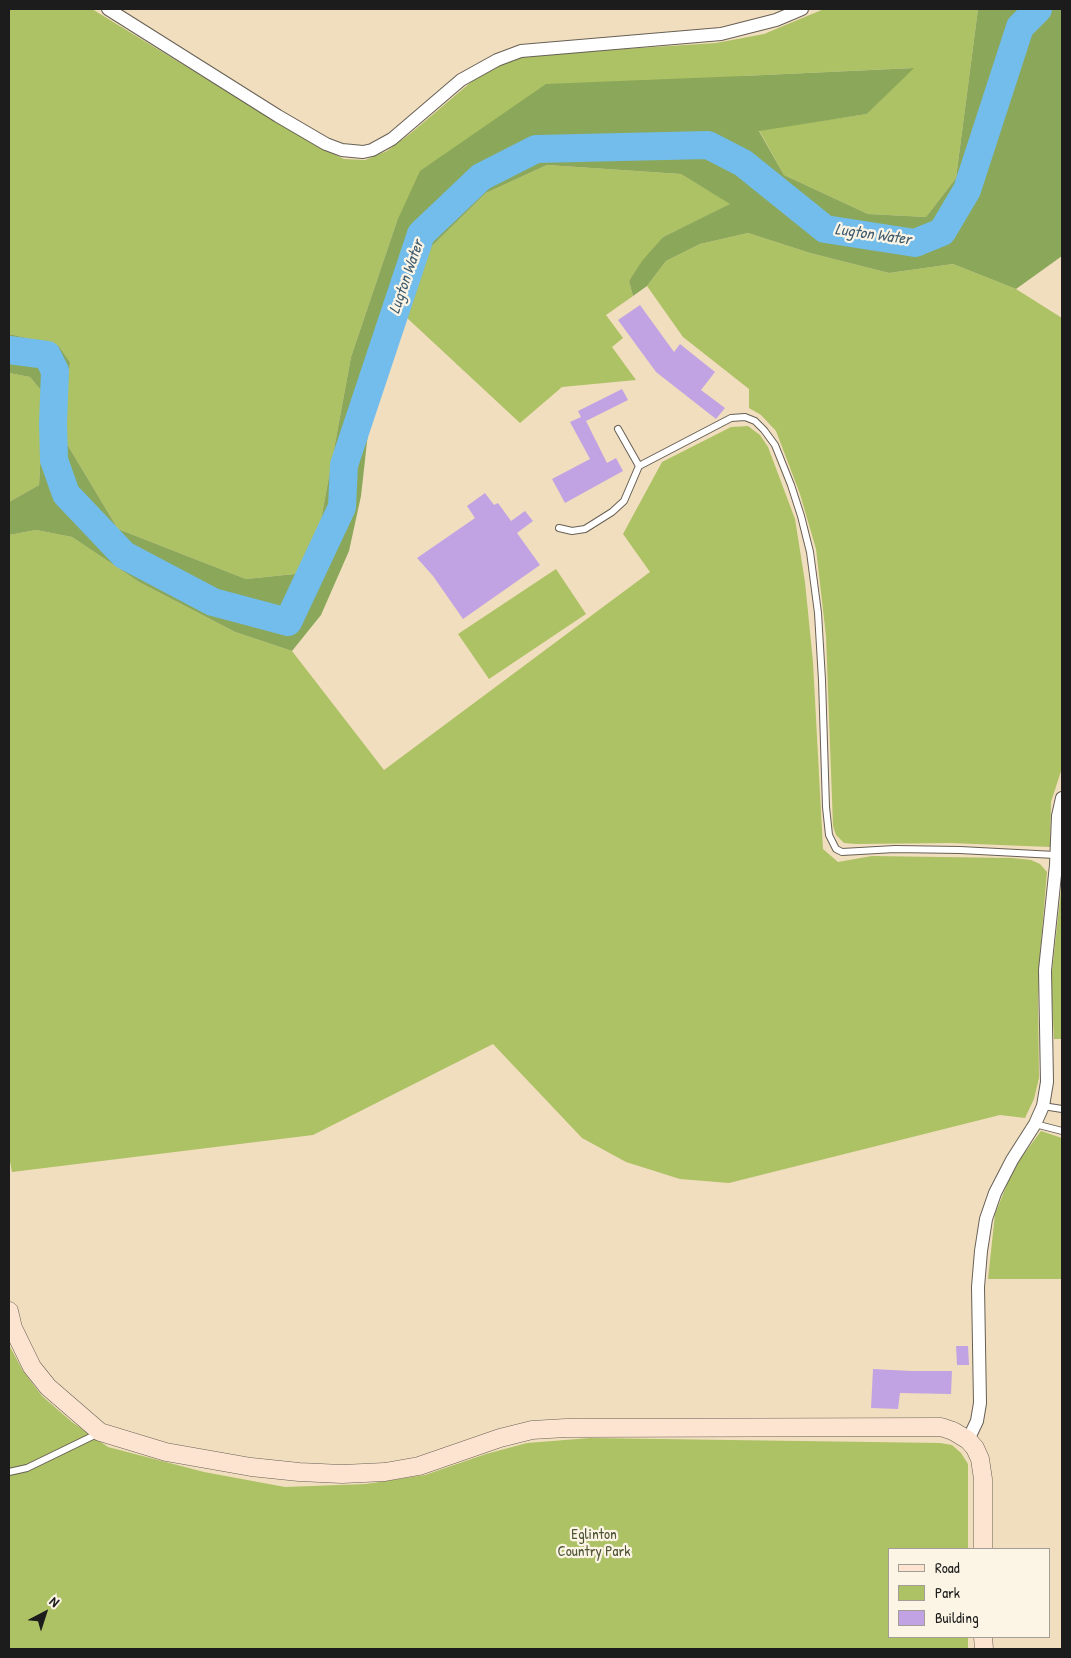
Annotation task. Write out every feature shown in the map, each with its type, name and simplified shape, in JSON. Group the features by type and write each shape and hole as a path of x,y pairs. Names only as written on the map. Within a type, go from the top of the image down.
{"main road":[{"path":"9,1311 13,1328 32,1367 48,1387 100,1432 140,1445 203,1459 289,1471 342,1474 385,1472 419,1466 500,1438 532,1430 941,1427 953,1431 968,1440 975,1448 980,1459 983,1548"}],"street":[{"path":"108,9 326,144 342,150 363,152 372,150 392,139 449,89 467,76 497,60 521,51 721,34 776,20 802,9"},
{"path":"968,1440 977,1421 980,1403 978,1287 986,1219 995,1193 1012,1160 1035,1124 1043,1106 1047,1082 1045,970 1058,862 1058,816 1062,798"}],"lane":[{"path":"559,528 572,531 585,529 612,512 624,501 639,466 731,418 745,417 755,421 775,445 791,485 810,552 818,613 826,807 829,835 836,849 842,852 895,849 960,850 1058,862"},
{"path":"618,430 639,466"},
{"path":"1043,1106 1062,1109"},
{"path":"1035,1124 1062,1131"},
{"path":"9,1472 27,1468 100,1432"}],"green space":[{"path":"9,9 92,9 313,144 344,159 365,160 387,151 477,77 502,64 530,55 716,43 764,34 824,9 978,9 956,178 926,217 868,214 784,175 759,130 867,114 913,68 743,76 397,221 351,357 316,547 295,574 246,579 118,529 64,439 70,362 58,345 9,334"},
{"path":"978,9 1062,9 1062,256 1016,289 953,264 889,273 810,253 748,233 700,244 666,261 647,286 633,296 629,281 642,261 663,237 730,204 681,174 547,165 486,193 431,247 369,424 361,496 349,551 321,615 292,651 235,632 139,582 72,537 36,530 9,535 9,502 39,485 44,394 30,377 9,373 9,334 58,345 70,362 64,439 118,529 246,579 295,574 316,547 351,357 397,221 420,171 546,84 914,68 867,114 759,131 784,175 868,214 926,217 956,178"},
{"path":"547,165 681,174 731,204 663,237 629,281 633,296 606,315 623,338 612,347 636,380 562,387 520,423 406,317 431,247 486,193"},
{"path":"748,233 810,253 889,273 953,264 1016,289 1062,318 1062,768 1051,802 1050,847 950,843 856,844 844,843 836,835 833,826 826,636 816,549 800,494 776,431 761,415 749,408 749,389 683,337 647,286 666,261 700,244"},
{"path":"9,373 30,377 44,394 39,485 9,502"},
{"path":"748,426 760,435 768,447 795,519 805,582 813,662 823,849 838,862 872,856 1012,858 1031,860 1040,864 1047,872 1038,1001 1039,1078 1034,1099 1025,1118 1000,1115 729,1183 680,1179 626,1162 582,1138 493,1044 313,1135 12,1172 9,1156 9,535 36,530 72,537 139,582 235,632 292,651 384,770 650,572 623,534 662,462 731,427"},
{"path":"556,569 586,614 489,679 458,634"},
{"path":"1062,881 1062,1039 1054,1039 1051,981"},
{"path":"1041,1131 1062,1138 1062,1279 988,1279 995,1214 1008,1182 1021,1158"},
{"name":"Eglinton Country Park","path":"9,1345 23,1371 42,1396 72,1422 108,1447 204,1472 285,1487 366,1484 425,1475 486,1454 527,1443 590,1438 940,1443 952,1445 961,1453 968,1464 968,1548 888,1548 888,1638 968,1638 968,1649 9,1649"}],"building":[{"path":"640,305 674,352 680,344 715,372 701,390 725,408 716,419 656,372 618,320"},
{"path":"622,389 628,400 586,421 607,463 616,458 623,471 565,503 552,479 590,459 570,422 581,417 578,411"},
{"path":"485,493 494,505 498,503 511,521 525,511 533,521 517,533 540,565 463,619 433,576 417,558 475,518 467,506"},
{"path":"956,1346 968,1346 969,1365 957,1365"},
{"path":"873,1369 952,1371 951,1394 900,1393 898,1409 871,1408"}],"waterway":[{"name":"Lugton Water","path":"9,350 47,355 55,371 54,460 66,494 124,555 213,602 288,622 342,507 344,465 421,234 481,177 536,149 708,145 743,163 825,229 915,243 942,232 967,190 1020,27 1038,9"}]}
